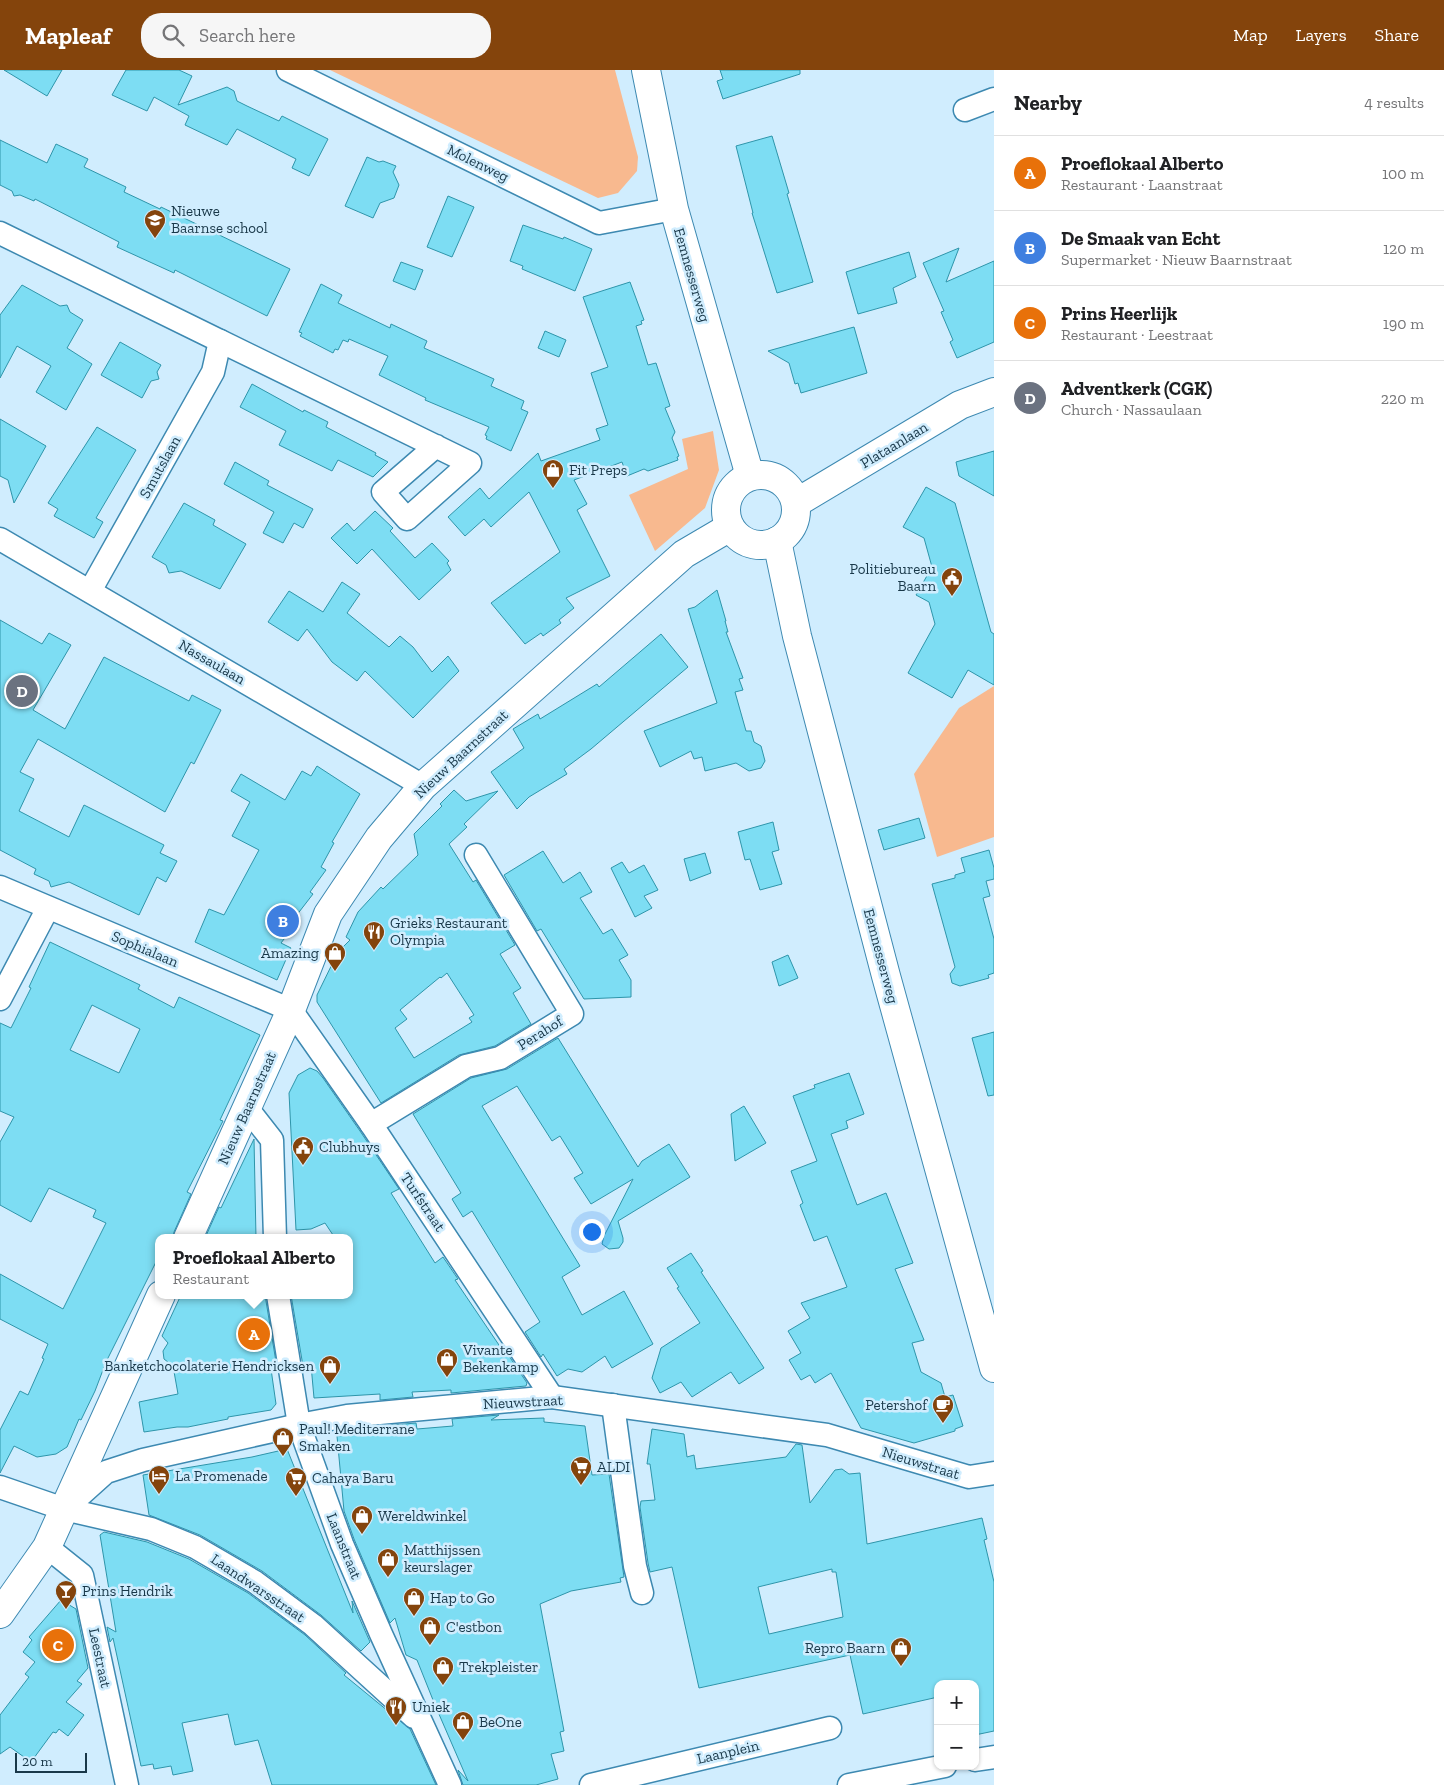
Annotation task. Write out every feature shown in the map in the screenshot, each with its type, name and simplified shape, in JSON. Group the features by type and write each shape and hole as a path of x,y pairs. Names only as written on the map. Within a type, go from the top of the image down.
{"street":[{"name":"Molenweg","path":"288,70 600,223 674,209"},
{"name":"Eemnesserweg","path":"646,70 674,209 750,476"},
{"path":"965,110 994,99"},
{"path":"0,232 436,446"},
{"name":"Smutslaan","path":"90,591 213,372 220,341"},
{"name":"Plataanlaan","path":"796,503 960,406 994,392"},
{"path":"765,475 779,479 790,489 796,503 793,525 787,534 777,541 757,544 746,541 730,527 727,516 727,503 731,492 739,482 750,476 765,475"},
{"name":"Nieuw Baarnstraat","path":"190,1234 291,1010 328,914 379,838 423,786 684,554 730,527"},
{"name":"Nassaulaan","path":"0,539 423,786"},
{"name":"Eemnesserweg","path":"777,541 797,636 884,967 994,1368"},
{"name":"Perahof","path":"371,1124 466,1066 500,1058 572,1014 476,854"},
{"name":"Sophialaan","path":"0,887 291,1010"},
{"path":"0,999 48,908"},
{"name":"Turfstraat","path":"291,1010 371,1124 552,1397"},
{"path":"247,1108 272,1140 275,1234"},
{"path":"0,1614 46,1547 160,1299"},
{"name":"Laanstraat","path":"279,1299 299,1425 342,1544 450,1785"},
{"name":"Nieuwstraat","path":"64,1510 106,1472 143,1460 347,1416 552,1397 827,1435 969,1477 994,1473"},
{"path":"613,1405 635,1566 642,1593"},
{"name":"Laandwarsstraat","path":"0,1487 64,1510 151,1529 195,1547 255,1582 313,1625 421,1722"},
{"name":"Leestraat","path":"46,1547 82,1575 127,1785"},
{"name":"Laanplein","path":"591,1785 830,1728"},
{"path":"979,1759 994,1757"},
{"path":"849,1785 934,1768"}],"shaded area":[{"path":"330,70 615,70 638,157 637,171 618,193 598,198"},
{"path":"713,431 719,470 705,508 655,551 629,495 688,469 682,439"},
{"path":"994,686 994,837 937,857 914,774 959,708"}],"building":[{"path":"4,70 62,70 47,96"},
{"path":"126,70 179,70 192,76 178,105 227,87 234,91 237,101 279,121 282,116 328,139 309,176 292,168 296,159 237,129 227,145 185,125 189,116 154,97 147,111 112,95"},
{"path":"720,70 800,70 800,74 723,99 717,81 723,79"},
{"path":"772,136 813,282 777,293 752,213 736,146"},
{"path":"0,140 47,163 56,144 88,159 84,167 126,187 124,192 160,209 161,207 290,269 267,316 175,270 174,273 117,247 119,242 35,199 34,201 20,195 14,196 12,191 0,185"},
{"path":"367,157 396,166 393,172 399,185 394,198 380,203 373,218 345,206"},
{"path":"448,196 474,207 452,257 427,247"},
{"path":"523,225 563,239 564,237 592,249 575,291 522,269 523,266 510,261"},
{"path":"959,248 946,282 994,261 994,342 957,358 950,342 953,340 941,312 944,311 923,263"},
{"path":"909,252 916,277 893,288 897,303 858,314 846,272"},
{"path":"401,262 423,270 415,290 393,281"},
{"path":"630,282 644,320 641,321 642,324 636,326 648,365 656,363 670,406 665,408 675,432 672,438 679,456 677,457 678,460 648,471 644,469 627,476 622,462 574,480 587,504 577,510 610,576 566,598 574,608 559,620 561,623 543,636 541,633 525,644 491,603 560,552 529,492 491,527 484,519 465,536 448,517 480,488 489,499 538,453 541,461 600,440 596,429 608,425 591,373 608,367 583,297"},
{"path":"321,284 342,295 338,303 390,328 391,324 427,341 424,348 494,379 491,386 524,401 521,409 528,412 511,451 486,439 487,436 485,435 489,427 425,400 426,398 379,375 388,356 349,339 348,342 343,340 338,350 335,349 333,353 300,336 302,333 299,332"},
{"path":"22,285 60,306 67,305 70,312 83,320 67,348 92,364 66,410 36,392 51,366 17,346 0,378 0,315"},
{"path":"854,327 867,373 801,393 798,383 795,384 789,363 768,351"},
{"path":"545,331 566,340 559,357 538,348"},
{"path":"120,342 161,365 157,372 159,379 151,381 142,398 101,375"},
{"path":"252,384 303,412 304,410 328,422 326,427 376,453 375,455 388,462 373,477 338,460 332,471 279,445 286,431 240,407"},
{"path":"0,419 46,446 14,503 8,480 0,476"},
{"path":"97,427 136,450 96,518 103,522 94,538 54,516 58,509 48,503"},
{"path":"994,451 994,496 959,476 956,462"},
{"path":"235,462 269,481 267,485 313,509 303,528 294,523 283,543 263,533 274,512 224,484"},
{"path":"926,487 955,503 991,632 994,634 994,685 968,670 952,698 908,673 935,624 929,602 916,595 932,567 924,538 903,527"},
{"path":"184,503 215,520 213,525 246,544 220,589 181,571 169,573 166,565 152,557"},
{"path":"375,511 393,528 390,531 415,558 432,543 449,561 447,563 451,570 419,600 372,549 357,564 331,538 347,523 354,531"},
{"path":"342,582 360,594 347,613 389,647 400,636 413,647 432,672 448,656 459,671 413,718 365,671 357,681 332,662 307,629 298,641 268,622 289,591 323,612"},
{"path":"717,590 726,621 728,632 726,632 743,678 739,679 743,690 735,692 746,731 751,731 754,742 761,746 765,761 761,768 749,771 736,763 705,771 702,757 694,759 691,751 660,767 644,731 717,703 688,609 695,607"},
{"path":"0,620 42,644 49,633 71,645 33,710 65,729 104,657 189,701 192,695 221,710 194,764 191,762 165,812 38,739 20,772 34,779 19,811 69,837 84,805 164,845 160,853 177,861 166,882 157,877 139,915 69,882 51,887 49,881 34,874 36,869 0,850"},
{"path":"661,634 688,667 591,749 564,769 567,774 529,797 517,809 491,772 524,748 513,729 538,714 540,719 597,684 599,687"},
{"path":"317,766 360,794 332,842 334,843 321,867 326,870 310,892 313,894 296,916 300,918 281,943 291,948 277,980 195,942 209,909 224,915 259,850 232,836 250,802 231,791 241,774 285,800 302,771 311,776"},
{"path":"454,790 466,801 498,791 464,824 467,827 449,844 473,882 476,880 515,945 500,954 521,988 513,993 531,1024 495,1046 459,1055 381,1103 317,1002 317,995 338,952 350,940 346,937 358,912 381,887 383,889 418,855 414,834 442,806 440,804","holes":["447,973 474,1015 469,1018 472,1022 414,1058 395,1028 407,1019 400,1010"]},
{"path":"919,818 925,838 884,850 878,830"},
{"path":"773,822 779,850 772,852 782,884 760,890 750,859 745,860 738,832"},
{"path":"989,850 994,868 994,879 986,881 990,896 983,898 994,939 994,973 988,975 989,978 960,986 952,983 950,974 955,967 932,884 955,878 955,875 965,872 961,858"},
{"path":"543,851 563,883 580,872 592,892 580,898 603,934 612,929 628,955 619,960 631,980 631,997 584,999 541,929 537,931 504,875"},
{"path":"705,853 711,873 690,881 684,859"},
{"path":"622,862 629,873 644,865 658,890 644,896 652,908 635,917 611,868"},
{"path":"50,942 140,985 138,989 174,1008 179,997 260,1035 220,1120 223,1121 187,1192 191,1194 174,1234 155,1234 155,1264 106,1362 95,1391 81,1420 79,1419 67,1447 56,1454 37,1457 14,1446 0,1473 0,1430 20,1391 28,1395 44,1359 42,1358 48,1344 0,1319 0,1274 63,1309 106,1223 93,1217 96,1210 49,1188 31,1222 0,1205 0,1142 14,1117 0,1111 0,1023 11,1028 31,988 29,987","holes":["92,1005 140,1029 119,1073 70,1050"]},
{"path":"788,955 798,978 779,986 772,962"},
{"path":"994,1032 994,1095 988,1096 972,1038"},
{"path":"558,1038 638,1167 642,1161 669,1144 690,1177 618,1221 623,1242 619,1248 609,1249 602,1244 604,1236 633,1179 591,1204 574,1178 583,1173 560,1136 552,1141 517,1086 482,1106 580,1266 562,1277 582,1315 624,1291 653,1344 612,1368 605,1356 582,1372 568,1369 557,1376 543,1354 541,1357 525,1332 540,1322 472,1211 463,1217 452,1199 461,1193 413,1114 471,1078 507,1069"},
{"path":"310,1068 317,1071 323,1078 399,1189 391,1193 435,1263 443,1257 458,1279 455,1280 527,1383 526,1386 451,1393 451,1390 412,1392 413,1397 380,1400 380,1394 314,1398 311,1365 303,1366 292,1299 353,1299 353,1234 332,1234 325,1223 311,1229 296,1230 289,1093 298,1075"},
{"path":"849,1073 864,1114 846,1121 848,1128 831,1134 857,1205 886,1193 913,1263 895,1269 924,1340 912,1343 921,1372 941,1383 945,1397 953,1395 963,1426 955,1429 955,1431 914,1443 861,1428 831,1373 815,1383 810,1375 801,1380 789,1360 801,1353 788,1331 810,1318 801,1303 847,1287 827,1236 814,1241 800,1205 803,1203 791,1171 817,1161 793,1096 815,1088 814,1085"},
{"path":"744,1106 766,1143 735,1161 731,1114"},
{"path":"254,1139 256,1234 207,1234 219,1207 221,1208"},
{"path":"691,1253 703,1271 701,1272 764,1368 739,1384 731,1372 692,1397 681,1382 660,1393 652,1378 661,1348 700,1323 677,1288 679,1287 667,1268"},
{"path":"179,1299 266,1299 277,1368 271,1369 276,1404 271,1410 228,1417 228,1419 188,1427 144,1432 139,1402 178,1394 173,1366 164,1359 163,1351 168,1343 162,1336"},
{"path":"499,1415 491,1420 544,1418 544,1422 585,1426 592,1475 609,1474 624,1577 620,1578 621,1582 571,1591 540,1604 564,1731 560,1732 564,1751 551,1754 558,1779 536,1785 463,1785 458,1770 468,1781 417,1660 406,1655 395,1618 390,1623 344,1511 337,1436 382,1432 382,1426 416,1423 417,1429 453,1426 452,1419"},
{"path":"652,1429 684,1434 687,1457 694,1455 696,1469 786,1457 796,1444 802,1445 810,1503 835,1470 842,1469 849,1474 860,1473 867,1544 982,1518 987,1539 984,1540 994,1582 994,1731 979,1734 979,1680 934,1680 934,1698 863,1714 850,1655 699,1688 672,1567 650,1572 648,1563 640,1507 641,1501 655,1500 650,1464 647,1464","holes":["832,1569 832,1572 836,1572 843,1617 769,1634 758,1587"]},
{"path":"287,1449 353,1613 352,1601 370,1642 361,1651 321,1615 262,1571 200,1535 149,1515 143,1475 252,1457"},
{"path":"104,1532 147,1542 189,1559 248,1593 305,1635 346,1673 344,1675 410,1729 436,1785 272,1785 258,1740 235,1745 228,1714 182,1723 193,1771 173,1775 171,1766 154,1769 153,1764 141,1766 113,1638 110,1642 107,1627 116,1632 100,1535"},
{"path":"61,1600 76,1609 88,1668 77,1681 82,1684 66,1702 84,1715 68,1736 59,1729 56,1733 53,1732 31,1762 10,1747 0,1754 0,1715 29,1677 25,1674 35,1662 23,1652 32,1640 29,1637"}],"place":[{"name":"Nieuwe Baarnse school","path":"155,239"},
{"name":"Fit Preps","path":"553,489"},
{"name":"Politiebureau Baarn","path":"952,597"},
{"name":"Adventkerk (CGK)","path":"22,691"},
{"name":"De Smaak van Echt","path":"283,921"},
{"name":"Grieks Restaurant Olympia","path":"374,951"},
{"name":"Amazing","path":"335,972"},
{"name":"Clubhuys","path":"303,1166"},
{"name":"Proeflokaal Alberto","path":"254,1334"},
{"name":"Vivante Bekenkamp","path":"447,1378"},
{"name":"Banketchocolaterie Hendricksen","path":"330,1385"},
{"name":"Petershof","path":"943,1424"},
{"name":"Paul! Mediterrane Smaken","path":"283,1457"},
{"name":"ALDI","path":"581,1486"},
{"name":"La Promenade","path":"159,1495"},
{"name":"Cahaya Baru","path":"296,1497"},
{"name":"Wereldwinkel","path":"362,1535"},
{"name":"Matthijssen keurslager","path":"388,1578"},
{"name":"Prins Hendrik","path":"66,1610"},
{"name":"Hap to Go","path":"414,1617"},
{"name":"Prins Heerlijk","path":"58,1645"},
{"name":"C'estbon","path":"430,1646"},
{"name":"Repro Baarn","path":"901,1667"},
{"name":"Trekpleister","path":"443,1686"},
{"name":"Uniek","path":"396,1726"},
{"name":"BeOne","path":"463,1741"}]}
